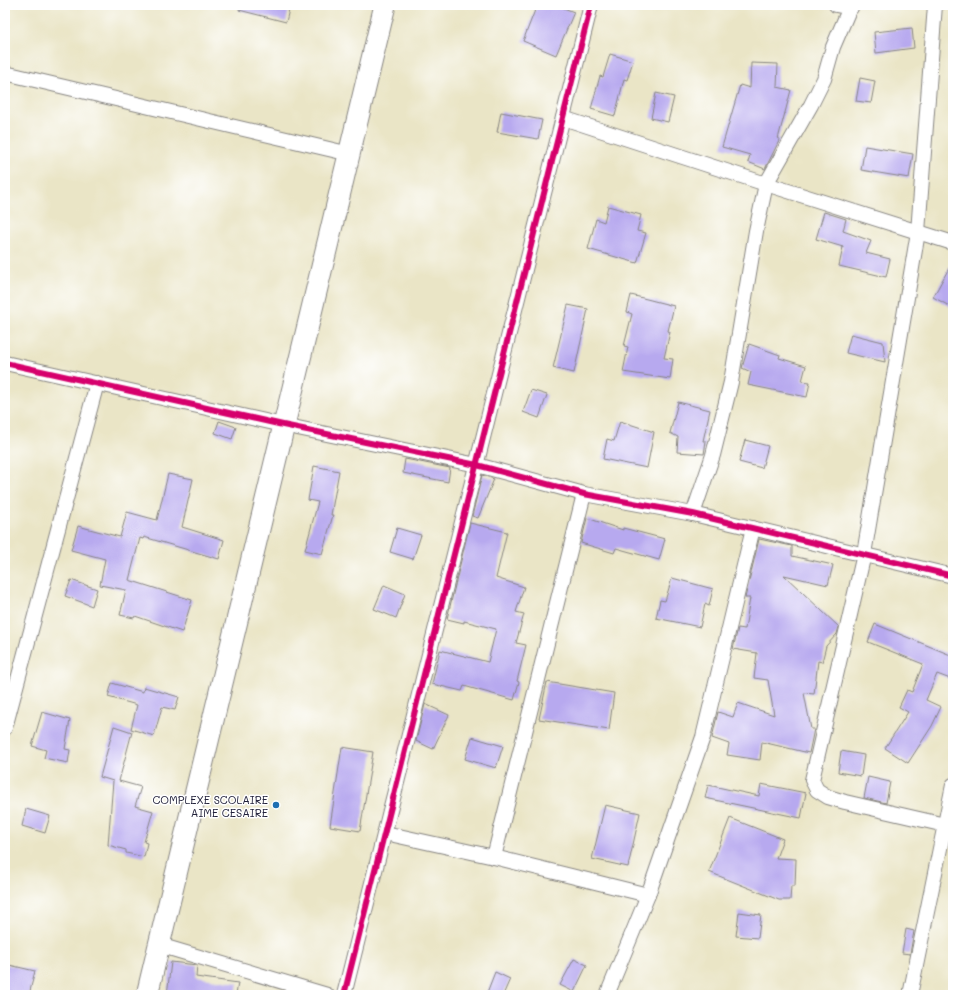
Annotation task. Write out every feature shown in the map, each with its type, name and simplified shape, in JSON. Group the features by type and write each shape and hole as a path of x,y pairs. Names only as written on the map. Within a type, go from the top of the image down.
{"main road":[{"path":"147,995 385,5"}],"street":[{"path":"344,995 591,5"},
{"path":"693,514 713,455 731,382 756,231 766,184 824,79 833,47 851,6 836,5"},
{"path":"935,5 918,232 864,554 812,780 817,790 828,797 945,825"},
{"path":"5,73 350,154"},
{"path":"563,118 766,184 953,242"},
{"path":"5,363 283,425 477,465 584,494 693,514 953,576"},
{"path":"5,728 97,383"},
{"path":"494,857 584,494"},
{"path":"607,995 648,895 703,737 753,528"},
{"path":"910,995 953,785"},
{"path":"385,833 494,857 648,895"},
{"path":"159,945 327,995"}],"building":[{"path":"240,5 290,5 286,22 239,10"},
{"path":"537,5 556,5 574,12 556,55 523,41"},
{"path":"912,28 914,48 876,53 874,32"},
{"path":"610,54 633,61 627,80 624,79 615,116 591,109 600,76 603,77"},
{"path":"751,63 778,64 777,87 791,90 778,139 780,139 765,169 748,162 750,155 722,147 740,85 750,88"},
{"path":"860,78 875,81 871,103 856,101"},
{"path":"656,93 674,97 668,122 651,118"},
{"path":"501,112 542,120 538,139 497,132"},
{"path":"865,146 913,154 909,178 861,170"},
{"path":"608,206 641,215 637,231 646,233 637,263 588,249 596,219 604,222"},
{"path":"824,212 846,219 843,231 871,241 866,253 890,259 886,277 839,266 843,247 816,239"},
{"path":"953,261 953,308 933,297"},
{"path":"631,295 674,306 664,358 673,359 670,379 623,372 628,347 624,346 632,314 627,312"},
{"path":"568,305 588,309 574,373 553,368"},
{"path":"851,334 883,342 885,362 846,353"},
{"path":"749,344 780,355 779,358 806,366 802,381 810,382 807,397 748,385 751,372 742,368"},
{"path":"531,390 547,395 539,418 523,412"},
{"path":"678,402 710,410 703,441 706,441 704,454 677,452 678,437 670,433"},
{"path":"219,421 236,427 232,439 215,433"},
{"path":"620,421 654,432 647,468 603,459 607,439 614,441"},
{"path":"745,440 768,446 762,468 739,462"},
{"path":"405,459 450,468 448,482 403,473"},
{"path":"314,466 339,471 331,515 333,515 322,554 305,550 318,502 308,500"},
{"path":"168,474 193,479 182,527 224,540 219,559 144,537 143,539 140,538 129,580 192,600 182,632 135,616 134,618 120,615 126,590 100,585 105,559 71,550 78,526 120,537 127,512 157,520"},
{"path":"482,475 494,479 478,518 472,516"},
{"path":"587,518 623,530 623,528 665,539 659,560 616,548 614,553 581,543"},
{"path":"470,523 507,532 496,578 524,587 516,612 524,614 516,643 526,645 514,700 464,686 462,691 432,684 440,650 488,662 496,629 464,621 464,623 447,619"},
{"path":"397,528 421,535 413,559 390,552"},
{"path":"759,539 792,546 792,556 833,565 828,585 784,575 839,627 837,634 826,646 822,662 818,661 814,694 804,693 811,729 814,729 809,753 762,742 760,760 727,755 729,744 712,738 718,712 733,717 738,703 774,715 768,680 754,678 757,653 733,649 738,628 745,629 750,598 745,598"},
{"path":"672,578 713,589 709,606 705,604 700,627 656,618 660,600 665,601"},
{"path":"71,580 97,589 92,606 65,596"},
{"path":"384,585 405,594 396,618 374,609"},
{"path":"875,624 953,656 953,680 937,674 926,700 941,707 932,726 908,763 885,748 908,712 899,707 907,690 912,692 923,664 868,642"},
{"path":"547,682 614,693 609,730 539,719"},
{"path":"112,683 143,692 144,687 179,697 175,710 162,707 154,736 131,729 137,705 108,697"},
{"path":"425,704 449,715 433,749 416,741"},
{"path":"42,712 70,720 65,749 70,750 68,763 44,758 46,750 32,746"},
{"path":"114,726 132,732 119,781 141,787 135,806 153,811 144,842 147,843 144,857 126,853 126,850 108,845 113,781 100,777"},
{"path":"472,737 503,746 496,768 465,759"},
{"path":"342,747 373,752 360,831 330,826"},
{"path":"841,751 864,755 861,776 838,772"},
{"path":"868,777 890,782 886,803 864,798"},
{"path":"761,784 806,793 801,818 705,798 708,785 759,796"},
{"path":"605,805 640,813 628,867 592,859"},
{"path":"26,809 50,816 45,833 22,826"},
{"path":"730,818 783,839 776,858 796,859 795,886 791,886 790,900 779,900 709,872"},
{"path":"739,912 761,915 758,938 736,936"},
{"path":"906,929 914,931 910,954 902,953"},
{"path":"574,959 587,965 574,992 560,985"},
{"path":"171,962 197,965 196,977 238,983 236,995 167,995"},
{"path":"5,964 35,971 29,995 5,995"},
{"path":"495,972 510,979 503,995 486,995"}],"cycle path":[{"path":"344,995 591,5"},
{"path":"5,363 283,425 477,465 584,494 693,514 953,576"}],"place":[{"name":"COMPLEXE SCOLAIRE AIME CESAIRE","path":"276,805"}]}
